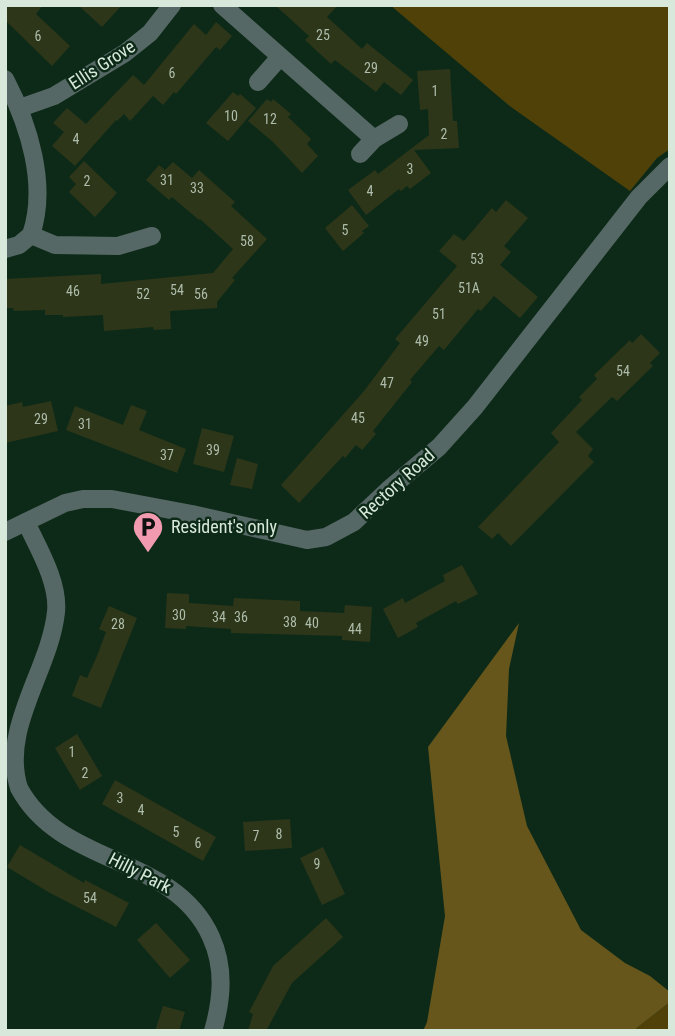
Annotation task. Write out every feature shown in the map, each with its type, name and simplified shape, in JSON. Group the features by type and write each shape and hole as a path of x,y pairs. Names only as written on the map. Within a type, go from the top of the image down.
{"street":[{"name":"Ellis Grove","path":"20,107 54,96 125,53 150,33 172,5"},
{"path":"222,5 374,139"},
{"path":"258,82 279,57"},
{"path":"5,79 20,107 32,151 37,189 37,216 31,235 19,245 5,249"},
{"path":"360,154 374,139 399,124"},
{"name":"Rectory Road","path":"5,532 65,503 83,499 112,499 307,540 326,537 354,523 387,490 439,447 475,407 639,197 670,166"},
{"path":"31,235 55,245 118,246 152,236"},
{"name":"Hilly Park","path":"26,522 54,589 57,610 51,634 12,731 12,792 57,831 172,888 197,911 215,946 220,965 220,1005 213,1031"}],"shaded area":[{"path":"390,5 670,5 670,149 657,158 630,191 511,107"},
{"path":"519,623 509,669 506,736 527,826 581,930 670,992 670,1002 633,1031 423,1031 427,1022 445,916 428,747"},
{"path":"670,1002 670,1031 633,1031"}],"building":[{"path":"5,5 43,5 36,14 70,46 52,66 5,20"},
{"path":"78,5 122,5 102,27"},
{"path":"275,5 338,5 327,17 362,49 367,43 413,80 401,95 384,82 376,92 335,60 331,64 305,40 309,36"},
{"path":"216,22 232,36 220,50 216,47 176,94 174,92 163,105 153,96 130,121 124,114 75,166 52,146 64,132 53,123 67,108 86,124 133,75 144,85 194,24 206,35"},
{"path":"450,69 453,121 457,121 459,148 414,150 431,173 410,189 407,186 401,191 399,189 366,215 348,190 375,170 378,174 429,135 428,109 420,110 417,71"},
{"path":"233,92 238,96 240,94 256,108 228,141 206,123"},
{"path":"267,99 271,102 273,99 291,114 288,117 311,139 307,144 318,156 302,173 273,142 248,121"},
{"path":"84,161 117,193 95,217 69,192 76,184 69,177"},
{"path":"173,162 192,178 199,170 235,202 231,206 267,239 232,278 235,280 217,302 217,308 170,311 171,329 154,330 153,327 104,331 103,315 63,317 45,315 45,310 14,311 13,308 5,308 5,279 101,274 101,284 213,273 233,249 200,219 172,197 169,200 146,180 159,165 165,170"},
{"path":"506,200 528,218 504,246 511,252 500,265 538,297 520,318 494,296 481,311 478,309 444,350 439,346 410,380 412,382 373,431 376,434 362,450 356,445 299,503 281,485 364,391 400,343 395,339 457,266 439,251 454,234 464,241 492,208 496,212"},
{"path":"352,205 369,226 343,251 325,228"},
{"path":"641,334 660,353 650,363 653,366 617,401 612,397 576,432 593,449 588,456 594,462 511,546 498,533 492,539 478,527 559,442 551,433 582,400 579,397 597,379 594,375 630,340 632,343"},
{"path":"51,401 58,431 5,443 5,406 22,402 23,407"},
{"path":"131,405 147,411 139,430 186,449 177,473 66,430 75,406 123,425"},
{"path":"202,428 234,436 224,472 193,464"},
{"path":"237,458 258,464 252,489 230,485"},
{"path":"462,565 478,594 458,604 456,601 416,623 418,627 398,638 383,609 403,598 405,603 445,581 443,575"},
{"path":"167,593 189,594 189,603 233,606 234,598 300,601 300,611 344,613 345,605 372,607 370,642 342,640 342,636 231,633 231,629 186,626 186,629 165,628"},
{"path":"109,606 137,618 101,708 72,696 80,675 87,678 97,656 106,632 99,629"},
{"path":"77,734 102,776 80,790 55,748"},
{"path":"115,780 216,837 203,861 102,804"},
{"path":"290,819 292,848 245,851 243,822"},
{"path":"20,845 84,883 85,880 129,903 116,927 7,867"},
{"path":"323,847 345,894 322,905 300,858"},
{"path":"326,918 343,937 292,983 266,1031 248,1031 253,1014 249,1012 273,966"},
{"path":"156,923 190,960 170,978 137,940"},
{"path":"163,1006 185,1012 179,1031 155,1031"}],"place":[{"name":"Resident's only","path":"148,554"}]}
